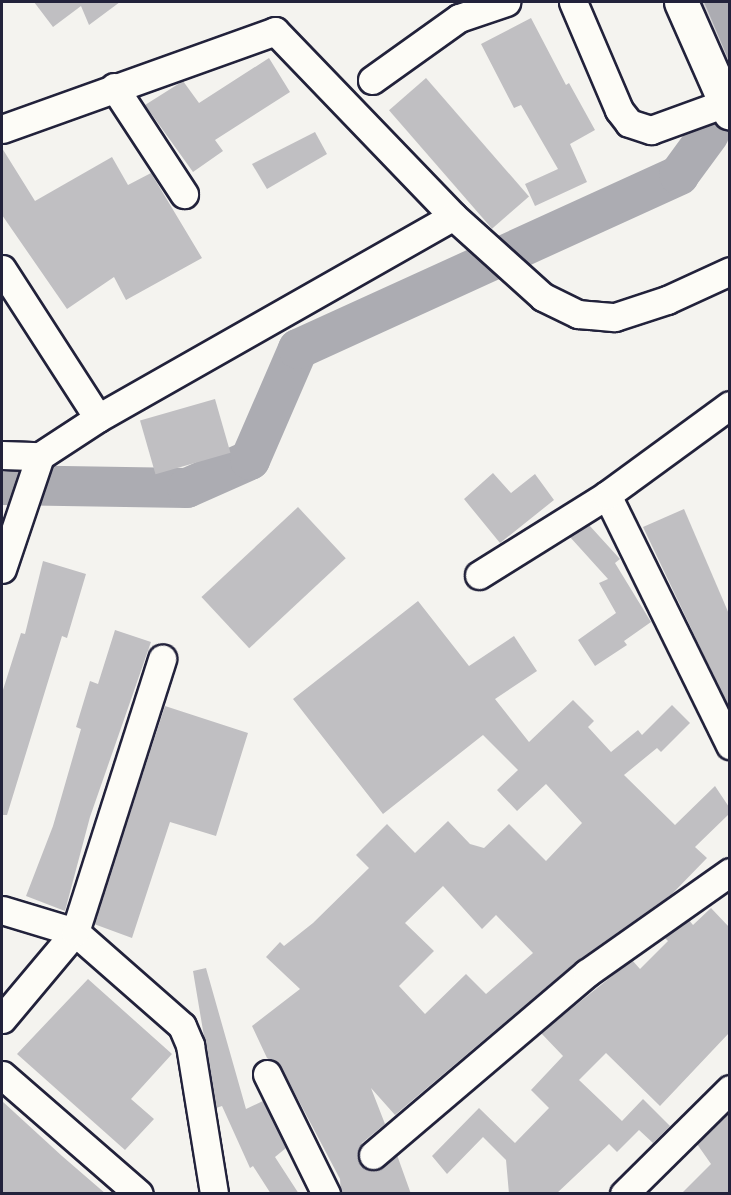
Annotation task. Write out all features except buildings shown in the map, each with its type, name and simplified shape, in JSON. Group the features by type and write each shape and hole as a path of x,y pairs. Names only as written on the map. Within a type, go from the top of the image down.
{"main road":[{"path":"681,2 727,108"}],"street":[{"path":"372,80 459,18 506,2"},
{"path":"573,2 619,110 629,123 651,130 727,108"},
{"path":"2,129 275,31 453,216 543,297 578,314 615,317 667,300 729,271"},
{"path":"114,87 184,194"},
{"path":"2,569 38,462 98,418 453,216"},
{"path":"2,269 98,418"},
{"path":"478,575 607,495 729,405"},
{"path":"2,455 38,462"},
{"path":"607,495 729,745"},
{"path":"2,1019 75,932 162,659"},
{"path":"373,1155 587,973 729,872"},
{"path":"2,910 75,932 182,1026 190,1045 214,1194"},
{"path":"267,1074 326,1194"},
{"path":"2,1075 139,1194"},
{"path":"624,1194 729,1089"}],"shaded area":[{"path":"681,2 706,2 729,57 729,113"},
{"path":"704,2 729,2 729,61"}],"waterway":[{"path":"2,485 187,488 250,460 298,349 679,175 709,134"}]}
